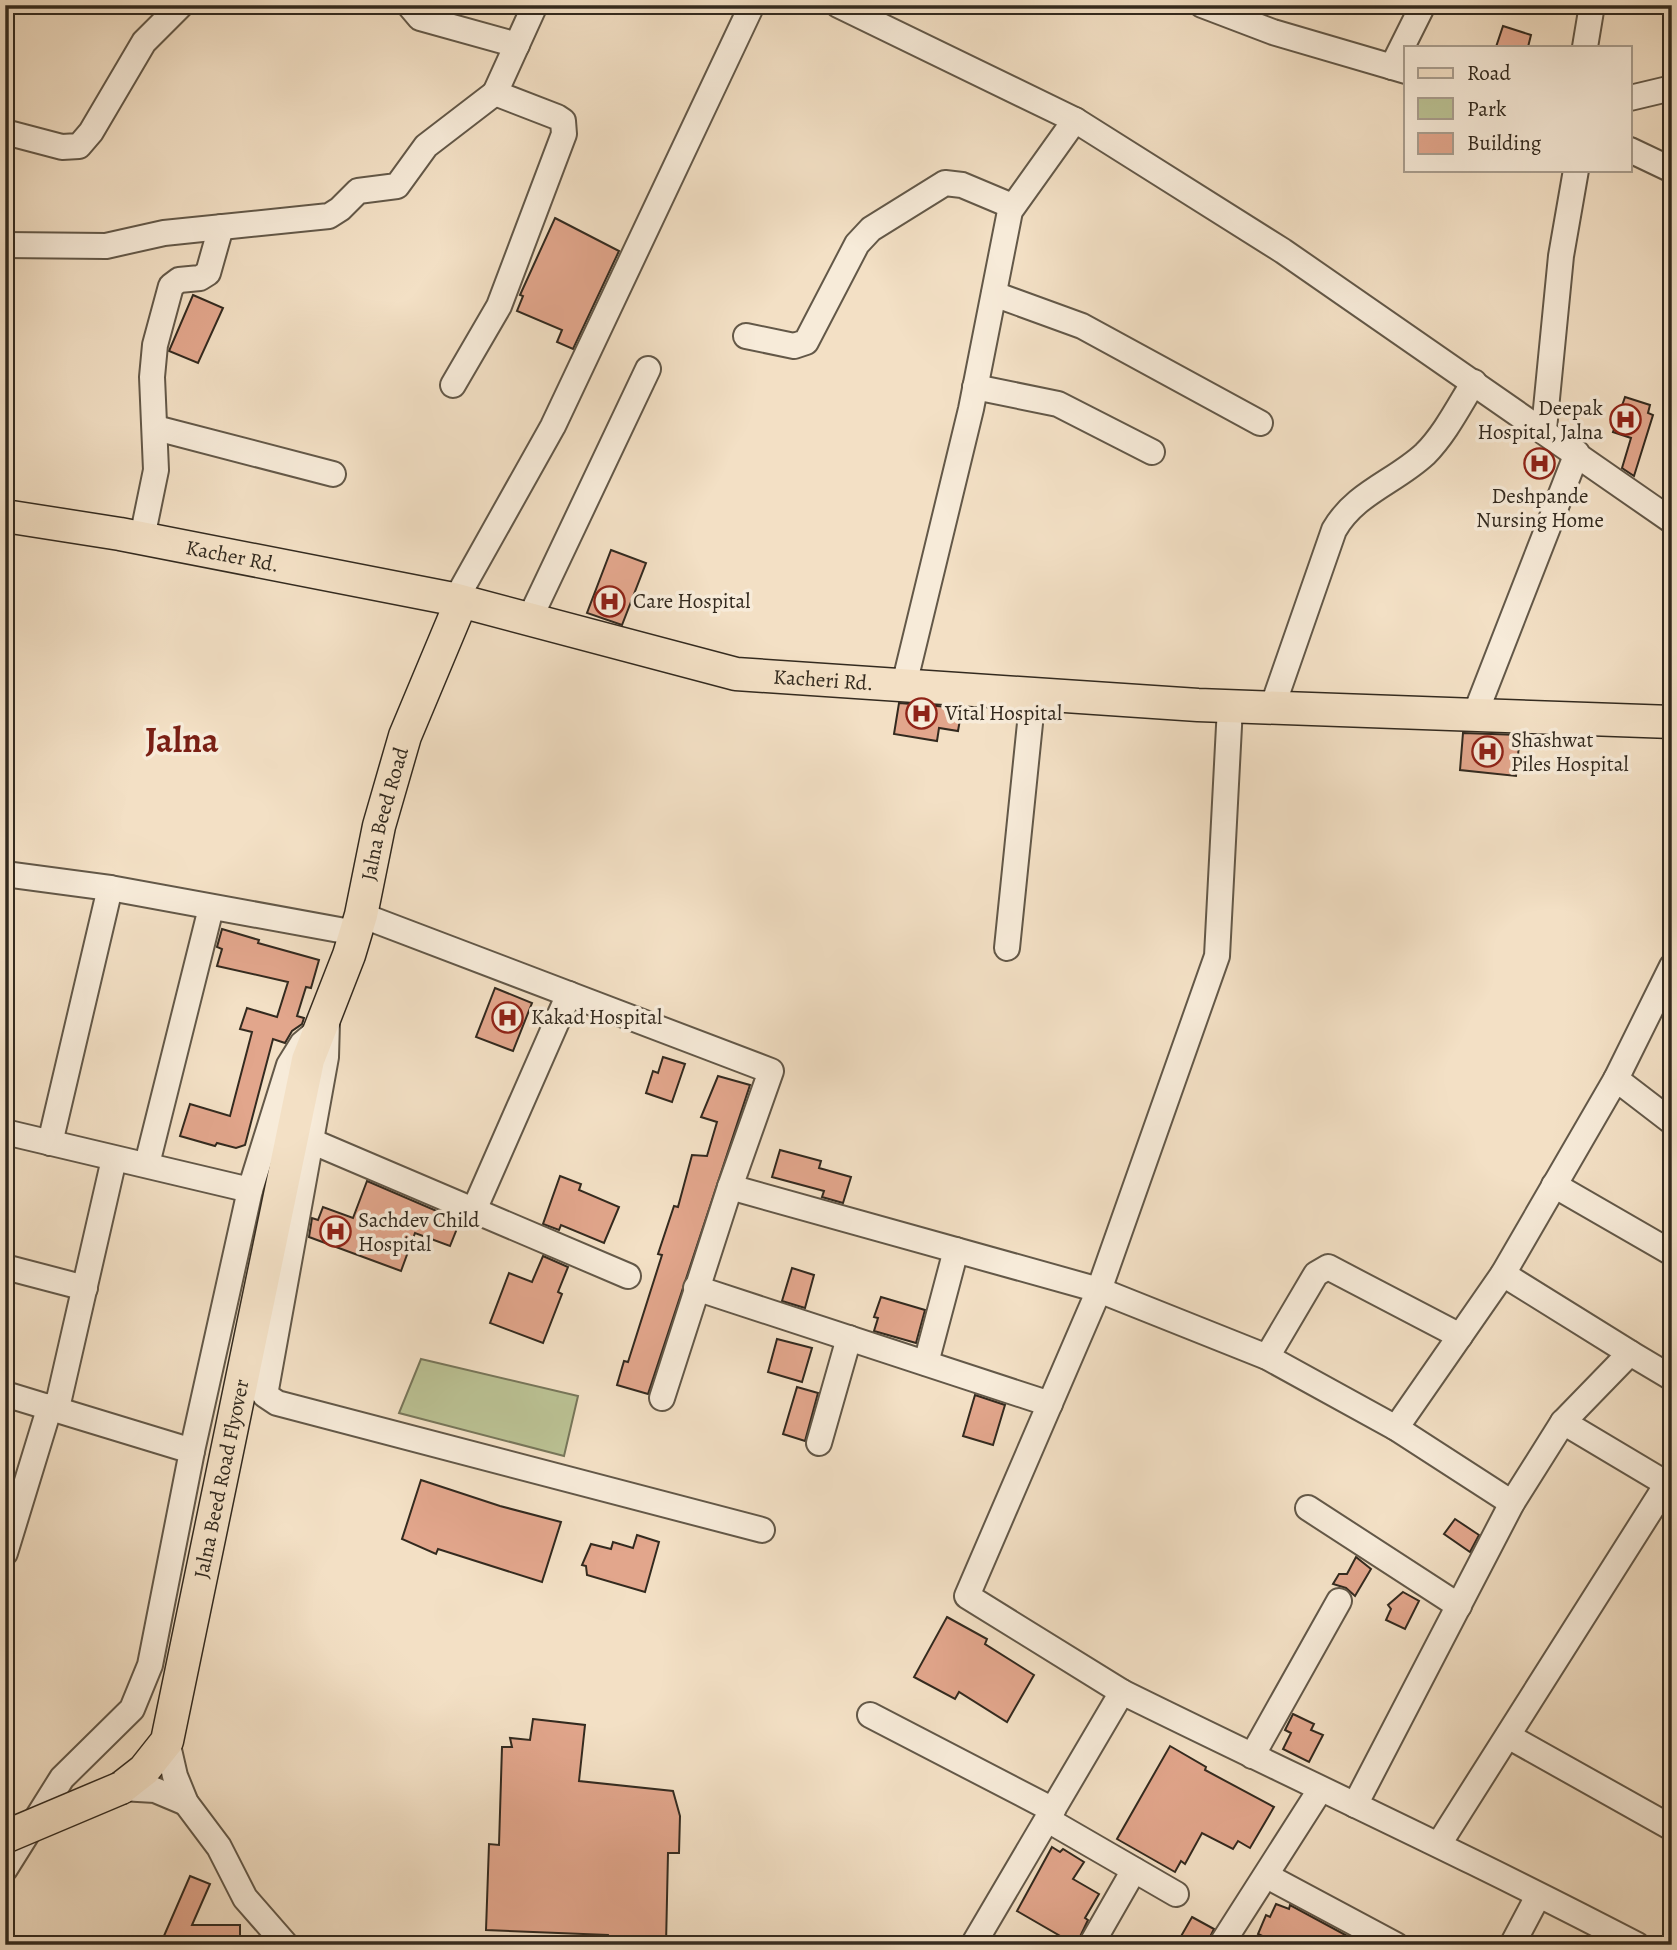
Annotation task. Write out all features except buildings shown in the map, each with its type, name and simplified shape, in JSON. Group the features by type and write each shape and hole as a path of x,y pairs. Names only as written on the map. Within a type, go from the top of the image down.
{"main road":[{"name":"Kacher Rd.","path":"5,516 142,538 457,600"},
{"name":"Kacheri Rd.","path":"457,600 736,674 1230,707 1672,722"},
{"name":"Jalna Beed Road","path":"323,1020 358,924 379,826 405,736 459,607 457,600"},
{"name":"Jalna Beed Road Flyover","path":"5,1837 121,1788 144,1770 167,1741 301,1087 323,1020"}],"street":[{"path":"5,132 62,147 79,146 144,42 181,5"},
{"path":"410,5 416,16 426,20 517,45"},
{"path":"5,245 106,246 156,235 329,216 358,191 397,186 426,146 495,93 535,5"},
{"path":"457,600 553,426 752,5"},
{"path":"838,5 1075,120 1283,251 1544,429 1672,521"},
{"path":"1202,5 1273,32 1399,69"},
{"path":"1408,46 1423,5"},
{"path":"1585,46 1592,5"},
{"path":"1632,98 1672,88"},
{"path":"453,386 499,306 564,134 563,121 557,117 495,93"},
{"path":"904,685 975,387 1012,206 1075,120"},
{"path":"1632,151 1672,170"},
{"path":"1544,429 1561,256 1576,172"},
{"path":"746,336 794,346 806,342 866,233 940,185 957,183 1012,206"},
{"path":"142,538 156,470 152,377 155,345 171,286 178,280 200,278 208,273 221,227"},
{"path":"994,294 1082,326 1260,423"},
{"path":"529,620 648,369"},
{"path":"1272,708 1334,530 1342,516 1361,498 1426,452 1474,382"},
{"path":"975,387 1058,404 1152,452"},
{"path":"156,428 333,474"},
{"path":"1474,717 1577,453"},
{"path":"1007,948 1033,694"},
{"path":"1230,707 1218,945 1099,1290 967,1596 1122,1692 1320,1790 1439,1844 1630,1943"},
{"path":"5,874 110,888 211,908 358,924 569,994 771,1070 696,1288 662,1398"},
{"path":"50,1143 110,888"},
{"path":"147,1164 211,908"},
{"path":"1396,1428 1503,1274 1616,1079 1672,966"},
{"path":"474,1210 569,994"},
{"path":"323,1020 328,1045 265,1381 265,1395 270,1400 762,1530"},
{"path":"5,1869 62,1778 132,1710 150,1665 192,1451 250,1190 289,1065 302,1044 323,1020"},
{"path":"1616,1079 1672,1122"},
{"path":"5,1132 250,1190"},
{"path":"311,1141 628,1276"},
{"path":"5,1553 53,1407 85,1288 114,1159"},
{"path":"1554,1185 1672,1252"},
{"path":"730,1187 1099,1290 1267,1357 1396,1428 1512,1503"},
{"path":"926,1363 956,1250"},
{"path":"5,1267 85,1288"},
{"path":"1267,1357 1316,1274 1328,1267 1460,1336"},
{"path":"1503,1274 1672,1378"},
{"path":"696,1288 1050,1404"},
{"path":"819,1443 849,1338"},
{"path":"1355,1805 1512,1503 1563,1422 1630,1353"},
{"path":"5,1394 192,1451"},
{"path":"1439,1844 1669,1486 1563,1422"},
{"path":"1308,1508 1459,1606"},
{"path":"1252,1756 1339,1601"},
{"path":"972,1945 1122,1692"},
{"path":"870,1715 1051,1815 1134,1870 1176,1894"},
{"path":"1508,1736 1671,1825"},
{"path":"167,1741 175,1776 186,1804 219,1847 245,1898 286,1945"},
{"path":"121,1788 155,1790 186,1804"},
{"path":"1221,1945 1268,1876 1320,1790"},
{"path":"1091,1945 1134,1870"},
{"path":"1268,1876 1396,1945"},
{"path":"1512,1945 1538,1895"}],"green space":[{"path":"421,1359 578,1396 564,1456 399,1413"}],"place":[{"name":"Deepak Hospital, Jalna","path":"1626,420"},
{"name":"Deshpande Nursing Home","path":"1540,464"},
{"name":"Care Hospital","path":"610,601"},
{"name":"Vital Hospital","path":"922,713"},
{"name":"Shashwat Piles Hospital","path":"1488,752"},
{"name":"Kakad Hospital","path":"508,1017"},
{"name":"Sachdev Child Hospital","path":"335,1232"}],"district":[{"name":"Jalna","path":"182,740"}]}
